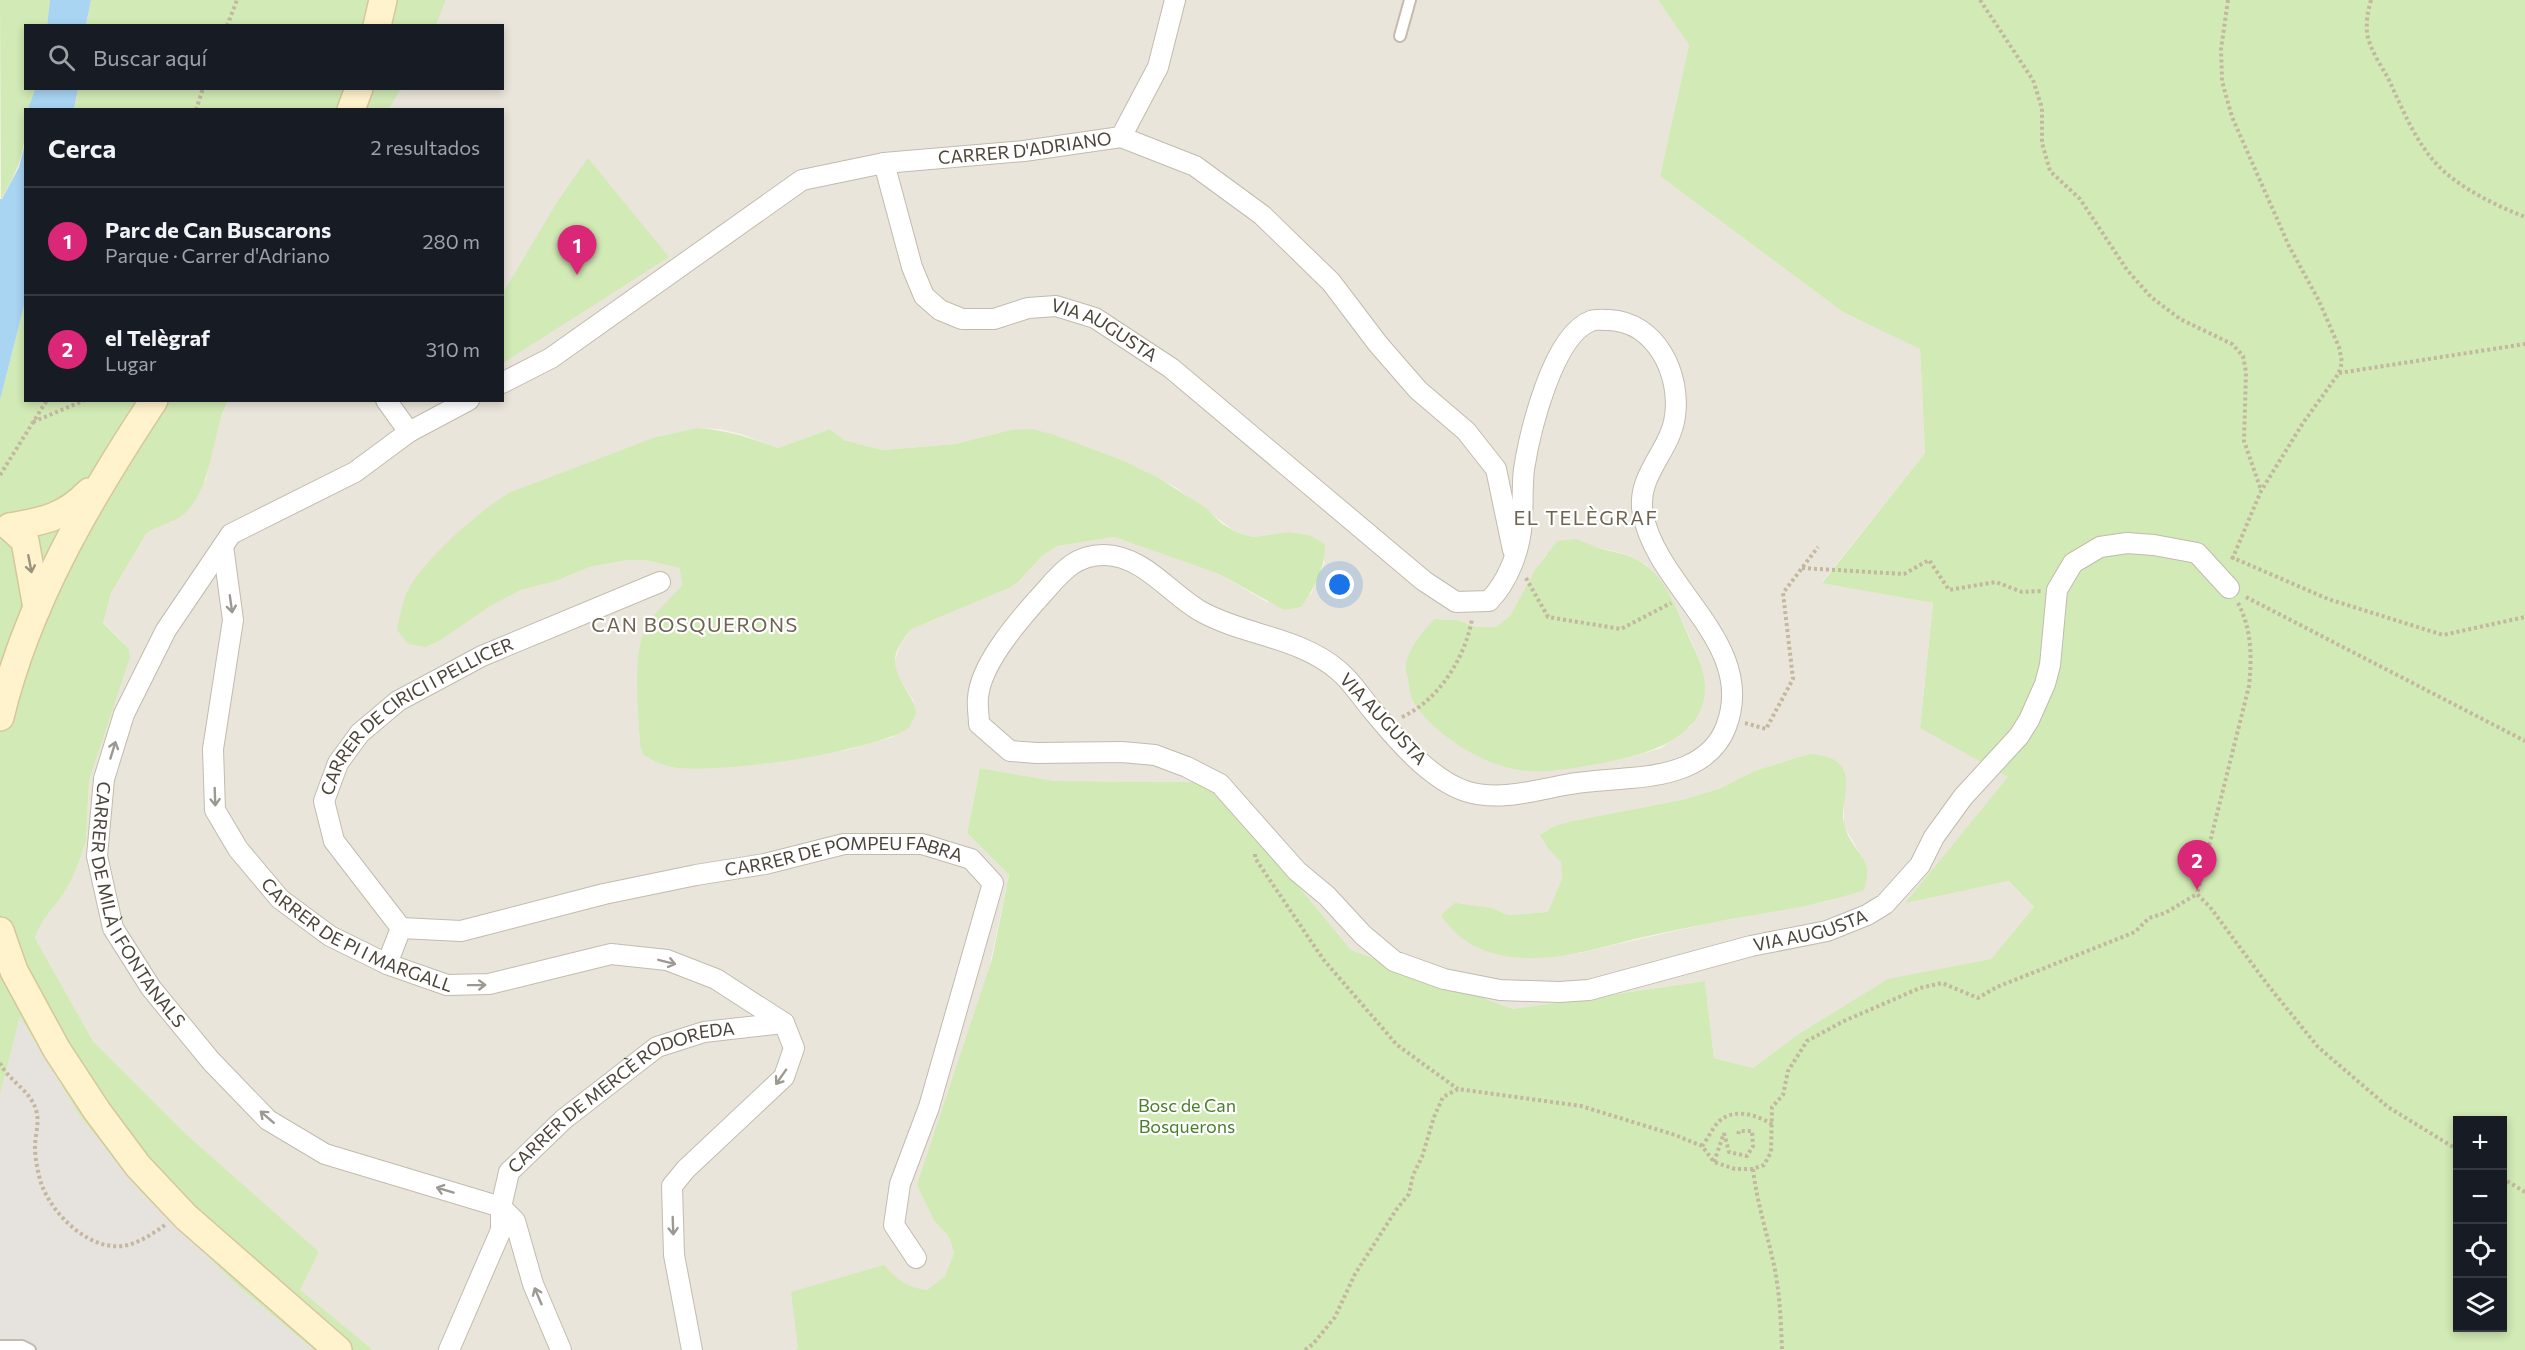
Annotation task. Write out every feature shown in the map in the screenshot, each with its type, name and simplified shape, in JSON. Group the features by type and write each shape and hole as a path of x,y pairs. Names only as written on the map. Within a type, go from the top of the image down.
{"street":[{"path":"377,24 383,0"},
{"path":"1121,137 1158,67 1175,0"},
{"path":"352,108 358,90"},
{"name":"CARRER D'ADRIANO","path":"504,382 551,358 802,180 884,163 1024,150 1121,137 1195,166 1262,215 1331,282 1378,344 1418,390 1466,431 1496,469 1514,556"},
{"name":"VIA AUGUSTA","path":"884,163 912,267 924,296 940,310 962,319 994,318 1028,308 1056,306 1095,318 1171,368 1424,580 1456,602 1489,601 1503,586 1522,525 1525,464 1551,373 1567,339 1593,320 1623,321 1648,337 1666,358 1677,387 1675,420 1668,438 1650,469 1641,502 1643,520 1650,537 1686,596 1719,644 1732,678 1730,718 1723,735 1711,750 1688,766 1670,774 1573,784 1529,792 1493,796 1472,793 1454,786 1413,755 1385,726 1343,674 1325,660 1284,640 1218,619 1200,610 1149,571 1110,554 1090,556 1068,564 1024,615 989,664 977,694 980,724 1010,751 1122,752 1155,755 1188,767 1220,784 1297,871 1327,896 1363,935 1394,961 1418,971 1472,985 1529,992 1588,990 1751,946 1827,931 1868,915 1899,891 1920,865 1934,837 1963,796 2019,736 2037,702 2047,674 2052,646 2056,590 2073,563 2100,547 2127,543 2154,545 2197,554 2229,588"},
{"path":"0,717 20,648 66,544 103,478 153,402"},
{"path":"387,402 409,432 465,402"},
{"name":"CARRER DE MILÀ I FONTANALS","path":"409,432 355,472 231,534 166,630 124,714 104,779 97,856 112,928 151,988 211,1061 268,1120 325,1154 501,1207"},
{"path":"5,526 46,521 74,508 103,478"},
{"path":"5,526 66,544"},
{"path":"5,526 25,541 37,608"},
{"name":"CARRER DE PI I MARGALL","path":"223,546 234,620 213,749 216,810 238,849 280,899 330,936 387,964 447,985 489,984 611,954 667,960 716,979 784,1023"},
{"name":"CARRER DE CIRICI I PELLICER","path":"401,928 334,841 324,801 338,763 360,733 398,701 482,656 660,582"},
{"name":"CARRER DE POMPEU FABRA","path":"401,928 461,931 604,894 696,875 765,864 844,844 922,844 971,859 993,883 929,1107 900,1184 894,1225 916,1258"},
{"path":"387,964 401,928"},
{"path":"0,931 14,972 57,1050 97,1111 138,1166 195,1225 338,1350"},
{"path":"692,1350 674,1255 672,1186 693,1161 784,1077 794,1048 784,1023"},
{"name":"CARRER DE MERCÈ RODOREDA","path":"449,1350 501,1230 501,1207 509,1172 564,1119 657,1047 704,1032 784,1023"},
{"path":"501,1207 515,1221 533,1284 561,1350"}],"lane":[{"path":"1400,36 1410,0"},
{"path":"0,1346 22,1346 30,1350"}],"path":[{"path":"228,24 237,0"},
{"path":"1980,0 2033,80 2042,108 2042,143 2050,171 2080,199 2127,270 2151,297 2180,320 2232,344 2243,356 2246,372 2244,441 2261,491"},
{"path":"1252,821 1256,858 1323,958 1397,1045 1458,1089 1581,1106 1675,1135 1702,1146 1714,1162 1735,1169 1753,1169 1764,1165 1771,1152 1772,1107 1783,1095 1788,1071 1807,1041 1920,988 1942,983 1978,998 1997,987 2135,932 2149,918 2165,913 2197,894 2249,686 2252,659 2249,632 2241,609 2229,588 2231,557 2261,491 2296,433 2339,373 2342,362 2339,347 2319,302 2289,246 2232,117 2222,81 2221,49 2228,0"},
{"path":"2371,0 2367,15 2367,34 2412,131 2427,154 2451,178 2468,189 2525,217"},
{"path":"197,108 202,90"},
{"path":"2339,373 2525,344"},
{"path":"0,475 46,402"},
{"path":"33,423 80,402"},
{"path":"1730,718 1766,729 1793,680 1783,593 1818,547"},
{"path":"1514,556 1548,617 1621,629 1686,596"},
{"path":"2231,557 2328,599 2443,635 2525,617"},
{"path":"1802,568 1904,574 1929,560 1949,590 1996,582 2022,592 2056,590"},
{"path":"2229,588 2525,741"},
{"path":"1385,726 1415,711 1446,678 1462,653 1476,601"},
{"path":"2197,894 2210,907 2267,984 2318,1047 2388,1107 2453,1148"},
{"path":"0,1063 3,1069 29,1094 37,1114 35,1148 41,1183 53,1209 73,1228 102,1244 127,1245 152,1235 165,1224"},
{"path":"1305,1350 1313,1344 1335,1317 1355,1274 1396,1210 1409,1194 1413,1174 1422,1157 1434,1117 1443,1097 1458,1089"},
{"path":"1702,1146 1722,1119 1730,1116 1738,1114 1757,1116 1772,1124"},
{"path":"1714,1162 1724,1133 1730,1152 1747,1156 1753,1146 1752,1131 1739,1131 1738,1135"},
{"path":"1753,1169 1756,1198 1775,1270 1781,1316 1782,1350"},
{"path":"2507,1181 2525,1192"}],"shaded area":[{"path":"446,0 1658,0 1689,45 1660,176 1843,312 1920,348 1925,453 1822,582 1933,603 1920,727 2009,777 1906,902 2010,881 2034,907 1991,959 1888,980 1797,1035 1753,1068 1714,1058 1705,981 1513,1009 1351,950 1213,782 1054,781 980,768 967,833 1009,875 935,1222 949,1237 954,1253 945,1276 927,1290 912,1288 892,1275 795,1350 373,1350 299,1290 189,1137 93,1041 35,938 45,914 64,892 73,876 83,850 86,841 89,781 130,658 129,649 103,622 111,593 146,534 154,527 172,522 206,480 216,432 228,402 504,402 504,108 390,108 400,90 504,90 504,24 436,24","holes":["697,428 719,429 741,434 778,448 830,429 844,440 882,450 955,444 1010,430 1052,434 1141,469 1175,487 1236,532 1253,537 1291,532 1309,535 1325,562 1311,594 1267,602 1219,574 1114,537 1058,546 1043,555 1017,583 1009,588 912,629 900,645 894,664 896,673 913,700 916,711 893,737 847,750 762,764 692,768 669,766 643,755 640,746 637,677 671,600 682,585 681,568 645,560 627,560 590,567 556,581 521,590 489,607 441,640 426,647 408,591 430,561 477,518 656,437","1594,546 1631,556 1647,565 1677,609 1699,658 1703,676 1704,694 1691,726 1661,748 1628,758 1594,764 1522,770 1487,760 1452,741 1406,665 1423,633 1434,619 1458,620 1476,627 1496,627 1510,616 1546,554","1809,754 1844,806 1844,826 1862,857 1863,890 1829,901 1710,923 1579,953 1521,958 1482,949 1492,908 1508,915 1549,912 1562,879 1561,862 1549,850 1573,821 1686,799 1721,788 1754,771"]},
{"path":"20,1017 80,1116 140,1191 238,1286 314,1350 0,1350 0,1095"}],"green space":[{"path":"0,0 50,0 47,24 24,24 24,90 35,90 28,108 24,108 24,141 21,156 14,176 1,200"},
{"path":"91,0 446,0 436,24 86,24"},
{"name":"Bosc de Can Bosquerons","path":"1658,0 2525,0 2525,1350 795,1350 798,1348 791,1292 884,1265 903,1282 927,1290 945,1276 954,1253 949,1237 935,1222 917,1185 992,959 1009,875 967,833 980,768 1054,781 1213,782 1351,950 1513,1009 1705,981 1714,1058 1753,1068 1797,1035 1888,979 1991,959 2034,907 2009,881 1905,903 2008,777 1920,728 1933,603 1822,583 1925,453 1920,349 1843,312 1660,176 1689,45"},
{"path":"78,90 400,90 390,108 74,108"},
{"path":"588,158 669,257 504,362 504,291 557,202"},
{"path":"24,306 24,402 228,402 207,474 195,501 182,516 146,534 111,593 103,623 129,649 130,658 89,781 86,841 74,875 44,920 35,938 93,1041 189,1137 319,1252 300,1290 373,1350 314,1350 238,1286 140,1191 80,1116 20,1017 0,1095 0,400"},
{"path":"697,428 739,435 778,448 830,429 844,440 882,450 955,444 1010,430 1031,429 1052,434 1124,461 1157,477 1206,508 1221,523 1236,532 1253,537 1290,532 1309,535 1325,544 1325,553 1315,585 1301,607 1284,610 1219,574 1114,537 1058,546 1043,555 1017,583 1009,588 912,629 899,646 895,660 898,675 916,710 909,728 862,746 791,760 718,768 689,769 668,766 643,755 640,746 637,669 641,639 649,621 682,585 680,568 645,560 627,560 590,567 556,581 521,590 489,607 441,640 426,647 408,644 397,630 406,595 416,577 440,549 498,500 511,492 656,437"},
{"path":"1576,539 1632,557 1644,564 1663,584 1694,648 1704,676 1704,698 1697,717 1683,732 1665,744 1621,759 1549,771 1520,770 1491,762 1448,738 1424,716 1411,696 1406,668 1407,659 1417,640 1434,619 1458,620 1476,627 1496,627 1510,616 1535,570 1557,541"},
{"path":"1809,754 1835,760 1845,774 1843,820 1849,837 1865,863 1867,879 1864,890 1807,905 1635,939 1579,953 1536,958 1498,955 1476,947 1457,934 1441,915 1455,903 1492,908 1508,915 1548,912 1562,879 1561,862 1549,850 1540,835 1555,826 1573,821 1686,799 1721,788 1754,771"}],"water":[{"path":"50,0 91,0 86,24 47,24"},
{"path":"35,90 78,90 74,108 28,108"},
{"path":"24,148 24,306 0,400 0,199 19,167"}],"place":[{"name":"Parc de Can Buscarons","path":"577,275"},
{"name":"el Telègraf","path":"2197,890"}],"district":[{"name":"EL TELÈGRAF","path":"1586,518"},
{"name":"CAN BOSQUERONS","path":"695,625"}]}
